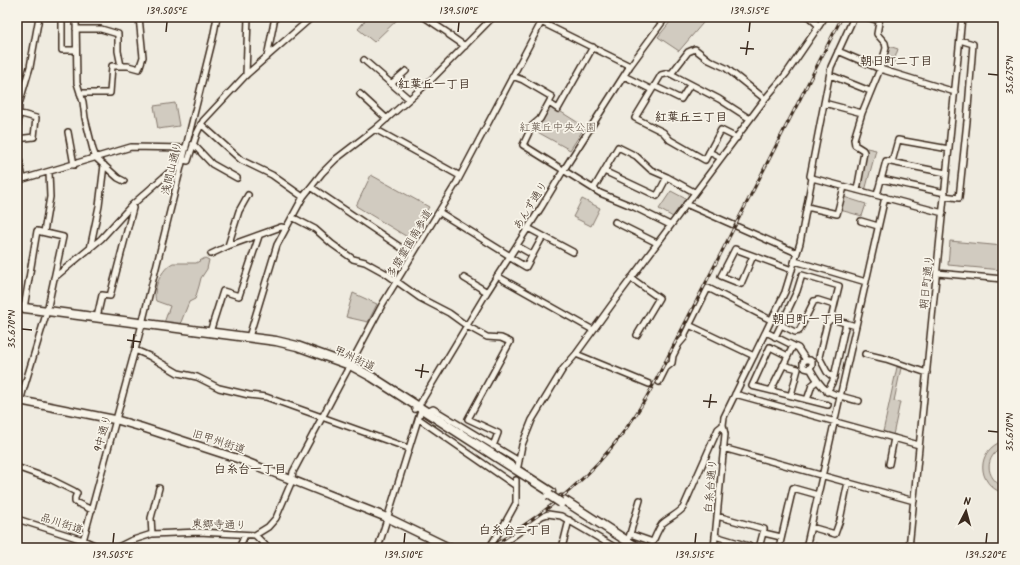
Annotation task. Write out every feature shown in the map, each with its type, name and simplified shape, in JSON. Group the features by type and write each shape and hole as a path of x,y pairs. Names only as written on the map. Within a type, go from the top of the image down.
{"highway":[{"name":"甲州街道","path":"19,309 269,344 296,350 349,367"},
{"name":"甲州街道","path":"46,313 97,317 142,326 249,337 297,346 349,367 638,548"},
{"name":"甲州街道","path":"562,501 631,548"}],"main road":[{"name":"旧甲州街道","path":"19,400 116,420 239,459 388,518 450,548"}],"street":[{"path":"17,143 18,104 30,67 39,17"},
{"path":"62,17 62,50 76,50"},
{"path":"76,17 77,83 84,102 85,118 94,155 118,178 124,181"},
{"path":"80,93 110,93 112,66 128,66 139,69 143,57 139,17"},
{"name":"浅間山通り","path":"142,326 217,17"},
{"path":"246,75 248,17"},
{"path":"267,57 275,17"},
{"path":"54,278 90,249 115,226 132,205 174,168 188,161 193,144 202,124 246,75 312,17"},
{"path":"424,17 465,46"},
{"path":"249,337 277,245 303,197 322,173 336,160 376,129 494,17"},
{"name":"あんず通り","path":"378,548 420,412 467,326 509,256 630,66 666,17"},
{"path":"809,17 819,26"},
{"path":"420,412 432,409 493,446 518,464 522,445 532,420 563,369 576,354 694,192 786,74 825,17"},
{"path":"650,548 663,524 680,512 683,508 718,429 723,425 724,417 785,292 796,261 812,178 810,176 811,170 830,75 838,51 854,17"},
{"path":"857,190 864,152 855,145 854,139 862,113 880,69 886,48 885,43 877,34 880,19 867,17"},
{"name":"朝日町通り","path":"910,548 962,17"},
{"path":"542,19 630,66"},
{"name":"多磨霊園南参道","path":"292,479 293,472 382,305 460,176 542,19"},
{"path":"76,29 101,29 118,34 118,51 122,66"},
{"path":"881,179 959,198 973,44 960,40"},
{"path":"549,103 558,109 593,47"},
{"path":"671,74 688,52 695,49 709,60 726,68 765,99"},
{"path":"838,51 880,69 955,92"},
{"path":"364,60 409,99"},
{"path":"391,84 406,71"},
{"path":"737,138 721,130 705,160 670,140 663,132 636,118 661,75 669,73 719,99 750,119"},
{"path":"830,75 870,92"},
{"path":"512,76 523,80 552,97 540,119 532,126 522,145 600,193 634,207 670,225"},
{"path":"624,76 680,99 690,85"},
{"path":"360,94 387,119"},
{"path":"824,104 862,113"},
{"path":"17,139 34,138 36,118 18,113"},
{"path":"202,124 241,160 272,175 303,197"},
{"path":"376,129 460,176"},
{"path":"68,132 74,165"},
{"path":"892,162 898,140 949,149"},
{"path":"193,144 212,164 237,178"},
{"path":"17,182 131,147 186,148"},
{"path":"594,188 618,147 636,156 652,170 694,192"},
{"path":"17,149 23,179"},
{"path":"709,152 721,158"},
{"path":"877,195 886,161 946,173"},
{"path":"90,249 99,206 104,165"},
{"path":"604,171 657,196 667,177"},
{"path":"44,232 50,196 49,172"},
{"path":"812,178 943,213"},
{"path":"311,187 412,255"},
{"path":"807,206 837,214 844,187"},
{"path":"228,246 239,211 248,195"},
{"path":"820,548 807,546 885,197"},
{"path":"686,204 797,253"},
{"path":"97,317 102,295 110,296 133,208 132,205"},
{"path":"439,212 526,267 544,236"},
{"path":"292,217 315,229 353,259 365,262 385,273 420,298 449,313 467,326 487,337 502,338 510,342 468,419 498,433 493,446"},
{"path":"862,221 878,226"},
{"path":"615,222 657,243"},
{"path":"212,254 228,246 281,227 286,228"},
{"path":"528,228 573,252"},
{"path":"19,309 37,230 63,237 46,313 19,400"},
{"path":"210,332 223,291 240,296 259,236"},
{"path":"516,246 533,255"},
{"path":"753,256 741,284 722,276 735,249 792,270"},
{"path":"796,261 866,282"},
{"path":"937,273 1003,279"},
{"path":"775,337 797,291 802,275 839,286 831,319 827,323 819,357 828,372 834,378"},
{"path":"497,276 593,330"},
{"path":"464,278 487,292"},
{"path":"631,278 658,298 637,334"},
{"path":"659,382 666,368 672,363 673,356 679,344 685,337 689,325 708,288 771,320"},
{"path":"781,325 798,332 814,301 818,300 834,305"},
{"path":"831,319 856,326"},
{"path":"827,392 834,378 846,323"},
{"path":"689,325 754,356"},
{"name":"9中通り","path":"81,548 142,326"},
{"path":"766,332 793,346 801,352 806,360 810,360 812,362 812,366 810,368 817,381 827,392 859,401"},
{"path":"771,390 793,346"},
{"path":"788,356 770,347 752,386 791,395 828,406"},
{"path":"135,350 149,356 178,373 198,377 219,388 249,395 266,397 408,448"},
{"path":"576,354 649,384"},
{"path":"865,354 927,373"},
{"path":"783,365 798,369 791,395"},
{"path":"807,400 812,385 817,381"},
{"path":"735,394 919,445"},
{"path":"420,412 516,486"},
{"name":"白糸台通り","path":"714,548 725,434 723,425"},
{"path":"889,464 894,438"},
{"path":"723,448 914,501"},
{"path":"17,470 19,468 50,479 74,491 77,493 75,502 92,510"},
{"name":"東郷寺通り","path":"116,548 138,538 152,534 199,532 255,535 268,527 278,514 292,479"},
{"path":"489,548 516,503 516,480"},
{"path":"811,528 835,534 840,520 848,482"},
{"path":"152,534 151,518 159,488"},
{"path":"779,548 793,488 818,495"},
{"path":"640,500 629,536 653,542"},
{"path":"496,548 542,516 548,514 561,516 616,548"},
{"path":"717,516 764,529 759,548"},
{"name":"品川街道","path":"17,519 83,540 101,548"},
{"path":"562,548 569,520"},
{"path":"764,533 781,537"},
{"path":"240,548 245,535"},
{"path":"255,535 268,548"},
{"path":"715,536 755,548"}],"green space":[{"path":"368,17 400,17 374,42 358,29"},
{"path":"674,17 708,17 679,51 658,37"},
{"path":"889,46 898,49 891,70 882,67"},
{"path":"175,103 179,126 158,129 154,106"},
{"name":"紅葉丘中央公園","path":"550,105 585,127 570,150 532,129"},
{"path":"867,148 876,150 865,191 858,190"},
{"path":"371,175 429,207 409,238 356,206"},
{"path":"671,191 686,199 673,217 659,209"},
{"path":"844,197 866,204 862,216 840,210"},
{"path":"582,199 600,208 591,226 573,217"},
{"path":"950,241 1003,246 1002,270 948,265"},
{"path":"205,258 209,260 207,269 201,278 195,299 189,302 181,322 179,324 164,323 170,306 156,301 155,291 159,279 165,269 173,263 196,263"},
{"path":"353,293 377,304 368,322 346,317"},
{"path":"897,367 901,368 894,401 900,402 893,435 883,432"},
{"path":"1003,441 1003,447 992,456 989,467 993,478 1003,487 1003,493 994,489 988,482 984,475 983,467 984,459 988,452 994,445"}],"railway":[{"path":"490,548 522,527 569,491 599,462 636,414 657,378 842,17"}],"district":[{"name":"朝日町二丁目","path":"896,61"},
{"name":"紅葉丘一丁目","path":"434,84"},
{"name":"紅葉丘三丁目","path":"691,117"},
{"name":"朝日町一丁目","path":"808,319"},
{"name":"白糸台一丁目","path":"250,469"},
{"name":"白糸台二丁目","path":"515,530"}]}
